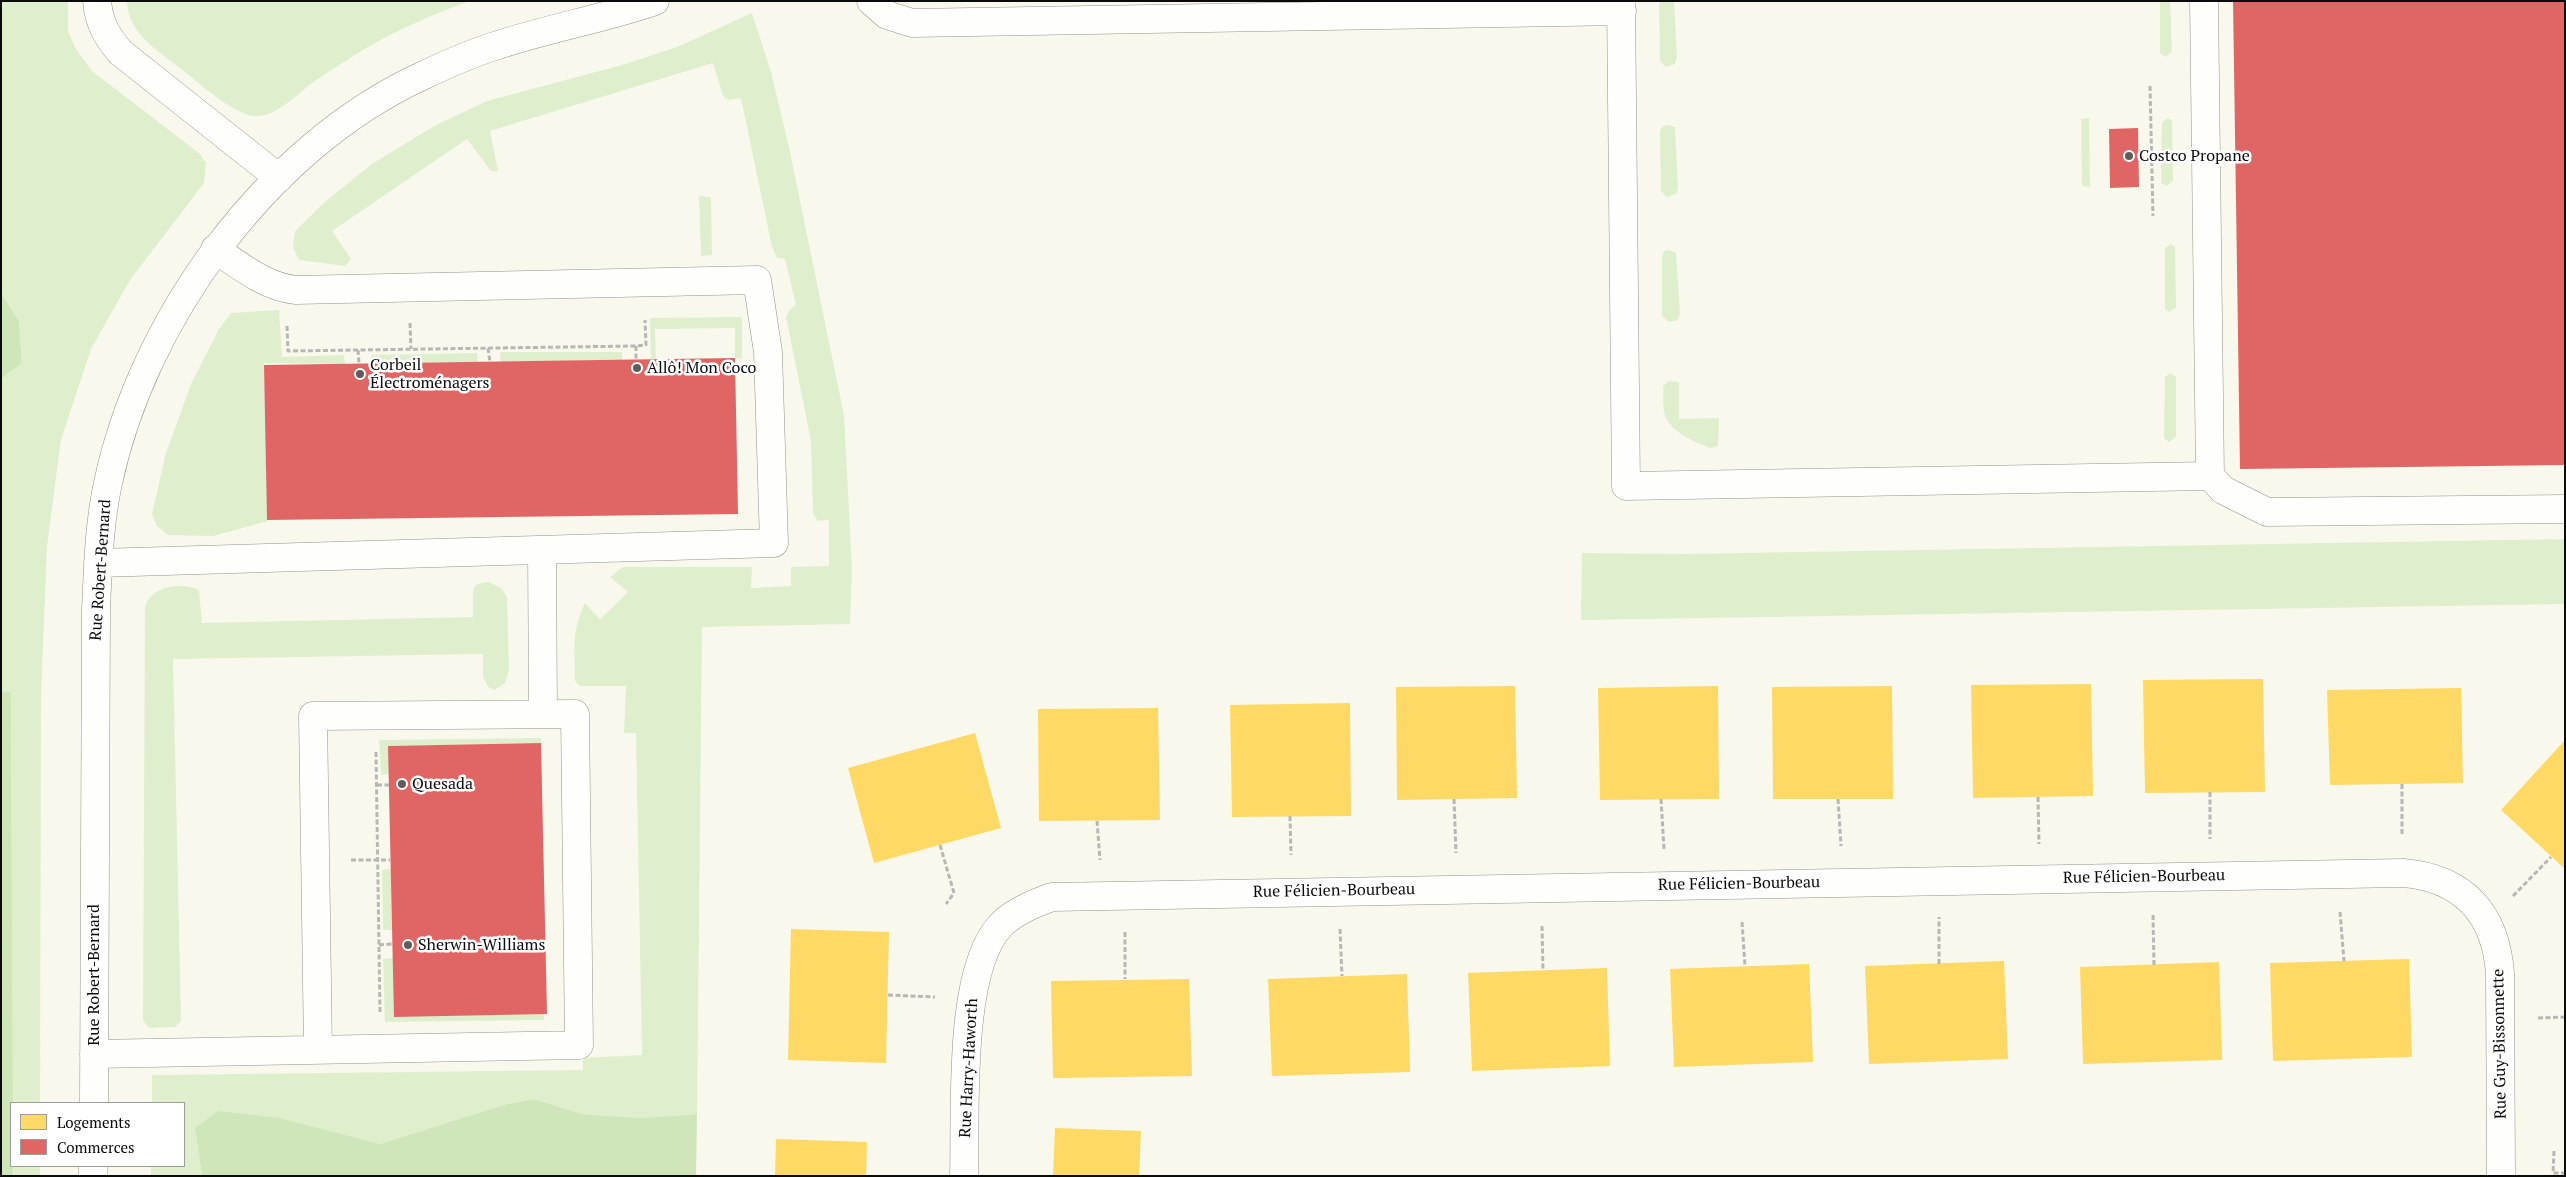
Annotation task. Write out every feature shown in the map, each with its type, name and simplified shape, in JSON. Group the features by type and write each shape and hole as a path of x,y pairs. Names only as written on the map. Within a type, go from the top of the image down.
{"street":[{"path":"97,1 99,21 105,34 120,52 279,178"},
{"name":"Rue Robert-Bernard","path":"94,1102 96,609 98,563 108,484 132,402 171,322 216,249 279,178 317,143 351,118 419,77 498,45 621,13 655,1"},
{"path":"872,1 887,15 912,23 1315,9 1621,6 1626,486 2210,476"},
{"path":"2204,1 2210,476 2223,490 2267,512 2565,509"},
{"path":"98,563 774,543 768,352 757,280 296,290 279,287 252,273 216,249"},
{"path":"542,550 543,714"},
{"path":"94,1054 318,1050 579,1045 575,714 313,716 318,1050"},
{"name":"Rue Félicien-Bourbeau","path":"994,935 1010,917 1052,897 1338,890 2402,873 2425,876 2446,883 2467,897 2486,918"},
{"name":"Rue Guy-Bissonnette","path":"2486,918 2496,942 2499,962 2501,1176"},
{"name":"Rue Harry-Haworth","path":"964,1176 968,1032 971,998 978,968 988,943 994,935"}],"path":[{"path":"2150,86 2153,216"},
{"path":"288,351 646,345 644,314"},
{"path":"636,346 636,360"},
{"path":"488,348 490,362"},
{"path":"358,350 359,363"},
{"path":"376,749 380,1023"},
{"path":"2402,784 2402,873"},
{"path":"377,785 389,785"},
{"path":"2210,792 2211,876"},
{"path":"2038,797 2039,879"},
{"path":"1454,799 1457,888"},
{"path":"1838,799 1843,882"},
{"path":"1661,800 1667,885"},
{"path":"940,845 954,893 946,904"},
{"path":"2486,918 2551,857"},
{"path":"378,860 390,860"},
{"path":"2338,874 2344,961"},
{"path":"2152,877 2154,965"},
{"path":"1939,881 1939,964"},
{"path":"1740,884 1745,966"},
{"path":"1541,887 1542,970"},
{"path":"1338,890 1342,976"},
{"path":"1125,894 1125,979"},
{"path":"379,945 392,944"},
{"path":"888,995 971,998"},
{"path":"2554,1151 2553,1173 2565,1173"}],"green space":[{"path":"1,1 68,1 68,31 76,49 92,71 200,154 206,163 204,183 130,280 91,349 61,440 47,546 41,695 40,1102 13,1102 11,693 1,692 1,379 22,363 19,321 1,293"},
{"path":"127,1 470,1 415,23 376,43 315,81 274,112 258,116 238,111 227,104 151,45 132,22 128,12"},
{"path":"1659,1 1674,1 1677,57 1675,64 1666,67 1660,61"},
{"path":"2160,1 2170,1 2172,52 2165,57 2160,53"},
{"path":"752,13 771,72 789,147 844,415 852,569 850,624 702,627 697,1114 641,1118 582,1114 534,1099 503,1105 380,1144 344,1136 195,1128 202,1176 151,1176 151,1167 185,1167 185,1102 152,1102 152,1075 583,1070 583,1058 642,1055 636,733 624,733 626,686 580,686 575,681 575,641 581,613 585,603 600,619 628,592 610,577 623,567 752,567 751,588 791,586 791,567 829,566 829,520 818,521 813,514 811,441 786,317 790,309 796,305 785,259 777,258 772,247 741,98 728,100 723,96 713,63 490,131 498,171 491,171 467,139 332,231 351,259 345,266 299,260 293,247 295,231 326,201 372,164 434,126 487,101 622,65 677,47"},
{"path":"2089,118 2090,187 2082,186 2081,119"},
{"path":"2168,118 2172,121 2173,181 2166,186 2161,183 2162,122"},
{"path":"1663,126 1675,127 1678,188 1676,194 1667,197 1661,191 1660,131"},
{"path":"699,196 711,197 712,255 701,256"},
{"path":"2171,244 2175,247 2176,308 2169,312 2165,309 2165,248"},
{"path":"1670,250 1676,253 1680,313 1678,320 1669,322 1662,316 1662,257 1664,251"},
{"path":"1,293 19,321 22,363 1,379"},
{"path":"279,310 282,357 344,355 345,364 264,363 268,521 213,536 168,535 157,526 152,514 166,453 191,384 219,329 231,313"},
{"path":"742,317 742,359 735,358 735,328 655,329 656,360 651,360 650,318"},
{"path":"500,352 622,352 622,360 501,362"},
{"path":"477,353 478,362 371,363 371,355"},
{"path":"2171,373 2176,377 2176,437 2169,442 2164,438 2165,377"},
{"path":"1669,381 1679,382 1679,419 1719,418 1718,446 1710,448 1690,439 1677,431 1668,421 1664,408 1663,386"},
{"path":"2565,539 2565,604 1581,620 1582,553 1685,554"},
{"path":"489,582 501,588 507,597 509,671 505,683 495,690 488,687 483,677 483,654 173,659 181,1021 175,1027 149,1028 143,1020 145,611 151,596 157,591 174,586 192,587 199,590 202,623 473,617 473,589 477,584"},
{"path":"1,692 11,692 13,1102 10,1102 10,1167 13,1167 13,1176 1,1176"},
{"path":"541,738 541,743 389,746 389,774 381,775 379,740"},
{"path":"391,869 392,930 383,930 382,870"},
{"path":"393,958 544,1014 544,1020 385,1022 383,959"},
{"path":"534,1099 582,1114 641,1118 697,1114 696,1176 202,1176 195,1128 218,1111 279,1118 380,1144 503,1105"},
{"path":"13,1167 40,1167 40,1176 14,1176"}],"building: Logements":[{"path":"2263,679 2265,792 2145,793 2143,680"},
{"path":"2091,684 2093,796 1973,798 1971,685"},
{"path":"1515,686 1517,798 1397,800 1396,687"},
{"path":"1718,686 1719,799 1600,800 1598,688"},
{"path":"1892,686 1893,799 1773,799 1772,687"},
{"path":"2461,688 2463,783 2330,785 2327,690"},
{"path":"1350,703 1351,816 1232,817 1230,705"},
{"path":"1158,708 1160,820 1039,821 1038,709"},
{"path":"975,733 1001,828 874,863 848,768"},
{"path":"2565,740 2565,869 2501,810"},
{"path":"791,929 889,932 886,1063 788,1060"},
{"path":"2409,959 2412,1057 2273,1061 2270,963"},
{"path":"2004,961 2008,1059 1869,1064 1865,966"},
{"path":"2219,962 2222,1060 2083,1064 2080,967"},
{"path":"1809,964 1813,1062 1674,1067 1670,969"},
{"path":"1607,968 1610,1066 1472,1071 1468,973"},
{"path":"1407,974 1410,1072 1272,1076 1268,979"},
{"path":"1189,979 1192,1076 1053,1078 1051,981"},
{"path":"1055,1128 1141,1131 1139,1176 1053,1176"},
{"path":"776,1139 867,1142 866,1176 775,1176"}],"building: Commerces":[{"path":"2233,1 2565,1 2565,465 2240,469"},
{"path":"2138,128 2139,187 2110,188 2109,129"},
{"path":"735,358 738,514 267,520 264,365"},
{"path":"541,743 547,1014 394,1017 388,746"}],"place":[{"name":"Costco Propane","path":"2129,156"},
{"name":"Allô! Mon Coco","path":"637,368"},
{"name":"Corbeil Électroménagers","path":"360,374"},
{"name":"Quesada","path":"402,784"},
{"name":"Sherwin-Williams","path":"408,945"}]}
